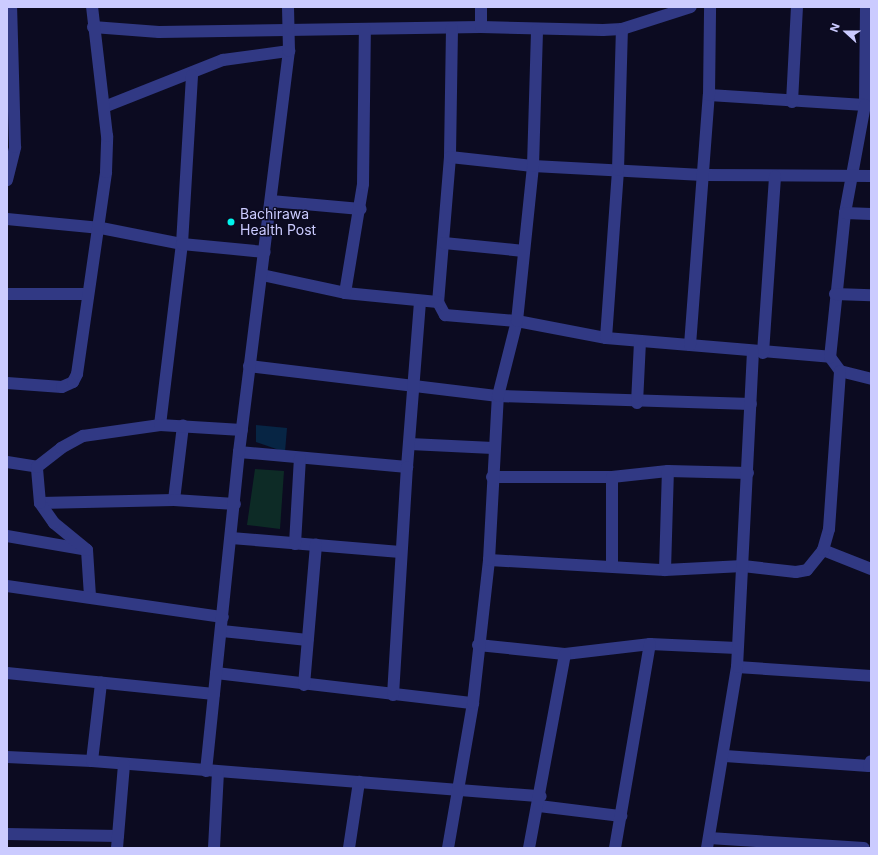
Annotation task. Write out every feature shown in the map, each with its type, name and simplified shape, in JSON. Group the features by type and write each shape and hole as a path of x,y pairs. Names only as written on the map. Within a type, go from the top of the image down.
{"street":[{"path":"7,180 15,147 11,7"},
{"path":"7,383 62,387 73,382 87,294 101,228 106,164 104,106 92,7"},
{"path":"214,848 212,771 214,694 222,631 239,452 249,366 265,252 289,51 291,30 288,7"},
{"path":"481,7 481,27"},
{"path":"94,27 159,32 481,27 537,30 622,29 691,7"},
{"path":"690,345 709,95 710,7"},
{"path":"792,102 797,7"},
{"path":"489,560 665,570 742,566 796,572 807,570 822,550 829,529 840,371 830,357 835,294 845,213 868,105 869,30 866,7"},
{"path":"452,28 450,157 438,302 441,310 452,318 517,322 606,338 830,357"},
{"path":"344,292 361,209 365,29"},
{"path":"606,338 618,170 622,29"},
{"path":"448,848 460,788 473,703 478,645 489,560 493,448 498,396 517,322 533,166 537,30"},
{"path":"104,106 192,75 223,60 246,54 289,51"},
{"path":"160,425 182,244 192,75"},
{"path":"709,95 792,102 868,105"},
{"path":"450,157 533,166 703,175 871,176"},
{"path":"775,176 758,352 751,404 737,667 725,756 708,843 864,848"},
{"path":"271,200 361,209"},
{"path":"845,213 871,214"},
{"path":"7,219 101,228 182,244 265,252"},
{"path":"444,243 524,251"},
{"path":"262,275 344,292 420,302 438,302"},
{"path":"7,294 87,294"},
{"path":"835,294 871,295"},
{"path":"393,695 400,552 410,444 413,384 420,302"},
{"path":"637,403 640,341"},
{"path":"249,366 413,384 498,396 637,403 751,404"},
{"path":"840,371 871,379"},
{"path":"7,462 37,467 61,448 83,436 160,425 242,430"},
{"path":"174,500 183,426"},
{"path":"410,444 493,448"},
{"path":"239,452 407,467"},
{"path":"295,544 300,458"},
{"path":"37,467 40,504 54,522 87,550 90,596"},
{"path":"492,477 612,477 668,471 748,473"},
{"path":"665,570 668,471"},
{"path":"612,477 612,566"},
{"path":"40,504 174,500 235,504"},
{"path":"7,536 87,550"},
{"path":"231,538 400,552"},
{"path":"304,685 316,545"},
{"path":"822,550 871,569"},
{"path":"7,586 90,596 223,618"},
{"path":"222,631 308,640"},
{"path":"478,645 564,654 650,644 737,648"},
{"path":"615,848 650,644"},
{"path":"529,848 540,801 564,654"},
{"path":"737,667 871,676"},
{"path":"7,673 214,694"},
{"path":"216,673 304,685 473,703"},
{"path":"92,760 101,683"},
{"path":"725,756 869,766 871,761"},
{"path":"7,757 92,760 212,771 460,788 621,816"},
{"path":"7,834 118,842 124,764"},
{"path":"349,848 359,782"}],"green space":[{"path":"255,469 284,471 280,529 247,525"}],"water":[{"path":"256,425 287,428 285,452 256,442"}],"place":[{"name":"Bachirawa Health Post","path":"231,222"}]}
